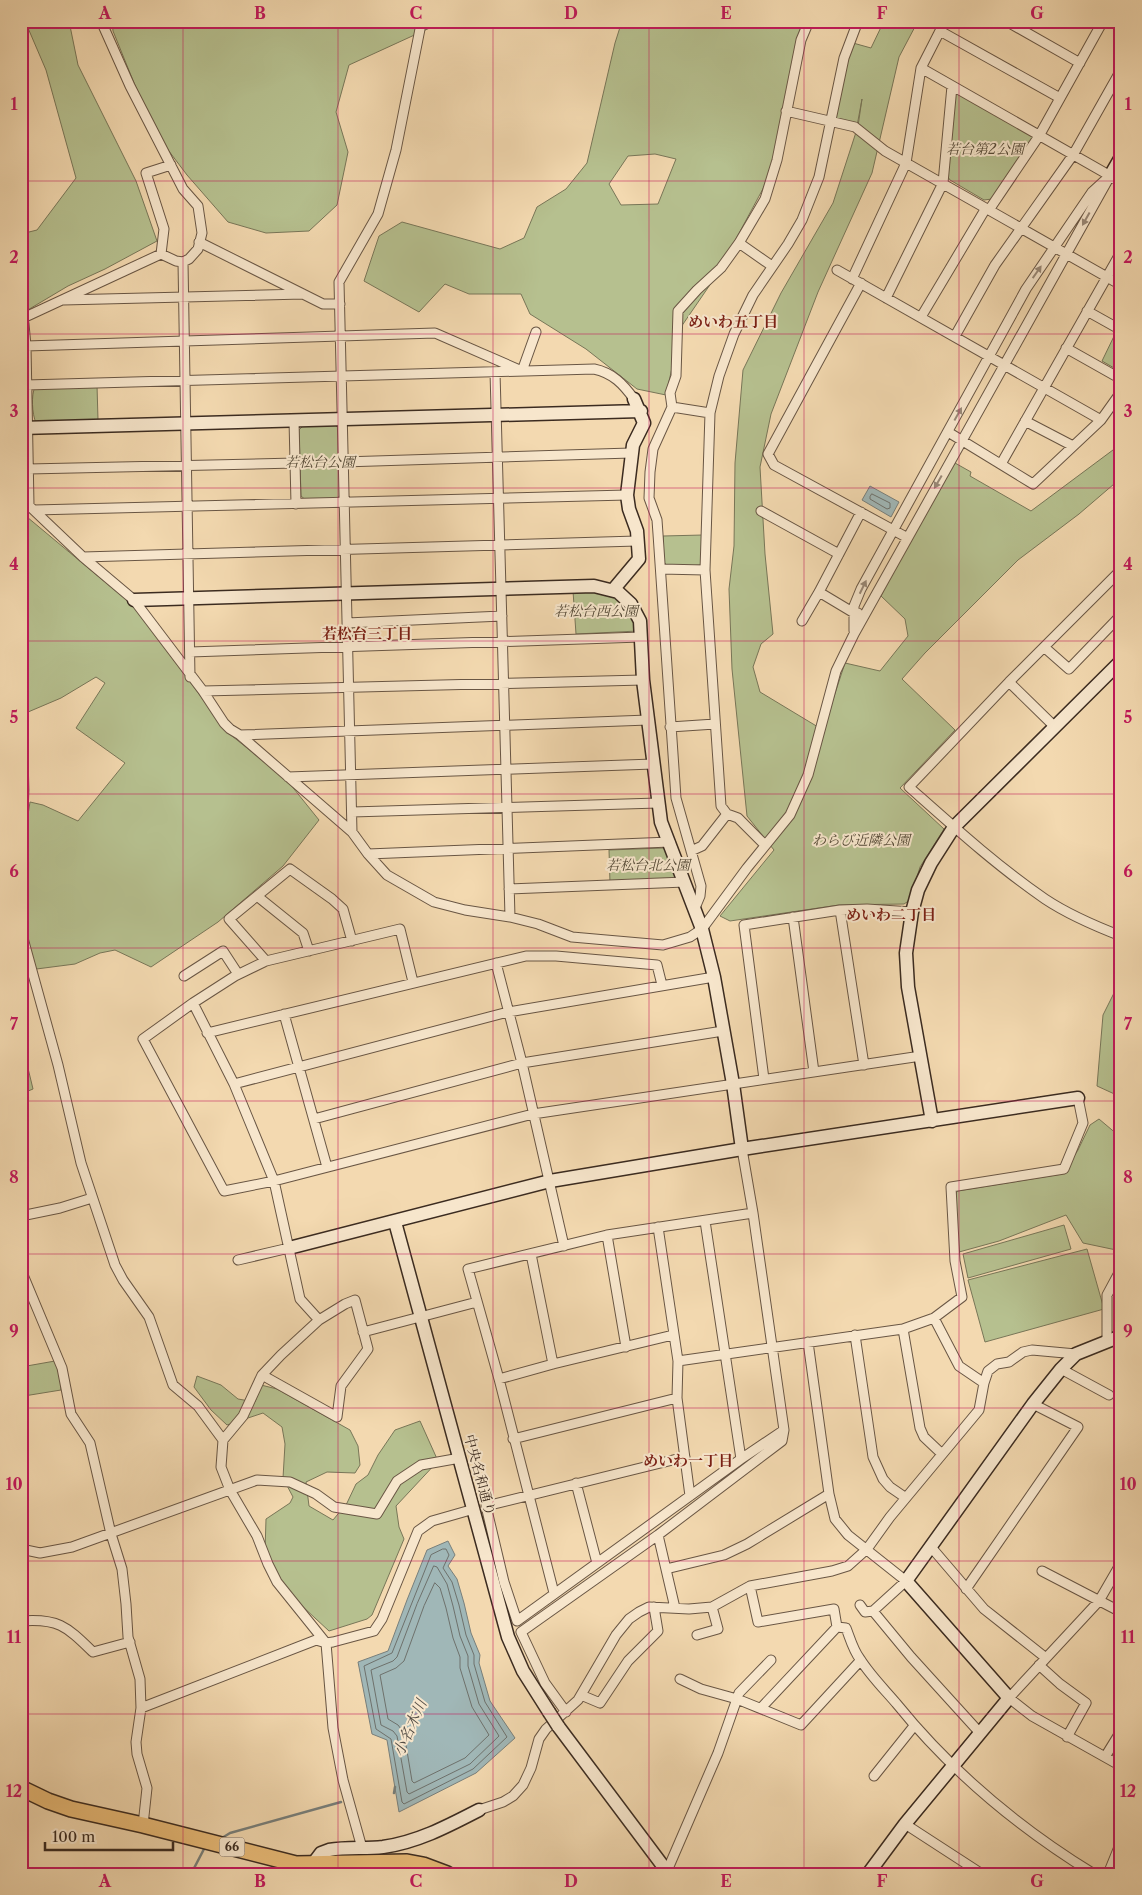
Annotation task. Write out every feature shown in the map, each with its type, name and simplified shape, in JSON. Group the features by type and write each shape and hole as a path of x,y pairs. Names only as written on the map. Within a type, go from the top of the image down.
{"main road":[{"name":"66","path":"21,1788 58,1805 296,1864 407,1862 423,1865 446,1874"}],"street":[{"path":"32,507 24,428 26,346 22,315 161,254 183,262 189,259 198,248 202,232 198,206 183,189 170,165 100,21"},
{"path":"352,832 339,282 378,214 396,150 421,24 420,21"},
{"path":"694,908 700,896 701,886 676,798 661,570 657,520 649,498 650,472 653,449 672,407 670,393 676,376 678,311 721,268 739,243 765,198 777,160 801,40 809,21"},
{"path":"765,845 738,818 727,814 721,806 705,570 710,413 734,334 753,295 802,220 819,177 844,58 858,21"},
{"path":"852,279 906,163 921,68 945,21"},
{"path":"1006,21 1080,63"},
{"path":"921,317 988,209 1039,136 1080,63 1100,22"},
{"path":"940,31 1060,98"},
{"path":"921,68 1115,179"},
{"path":"955,336 995,265 1073,155 1121,70"},
{"path":"886,298 943,183 952,86"},
{"path":"786,111 855,127 885,151 1121,285"},
{"path":"21,498 83,557 134,600 203,691 224,723 352,832 387,875 434,902 538,924 572,937 662,945 690,937 702,929 790,814 808,775 836,671 854,634 906,537 1067,254 1115,179 1121,157"},
{"path":"161,254 164,229 146,173 170,165"},
{"path":"854,634 854,606 861,589 1026,289 1092,192 1115,179"},
{"path":"199,242 323,304 340,304"},
{"path":"739,243 772,266"},
{"path":"1001,464 1121,252"},
{"path":"183,262 190,676"},
{"path":"837,270 1101,420"},
{"path":"860,284 768,454 774,465 906,537"},
{"path":"59,300 303,294"},
{"path":"1087,311 1121,330"},
{"path":"522,371 536,332"},
{"path":"26,346 435,333 522,371"},
{"path":"1066,348 1121,379"},
{"path":"26,385 594,369 606,372 623,384 634,398 641,411 644,423 633,444 628,495 629,509 637,532 639,559 613,590"},
{"path":"495,372 510,917"},
{"path":"948,432 1033,484 1101,420 1121,392"},
{"path":"672,407 710,413"},
{"path":"24,428 641,411"},
{"path":"294,420 296,504"},
{"path":"1025,421 1073,446"},
{"path":"343,462 631,453"},
{"path":"28,469 295,463"},
{"path":"32,507 188,507 628,495"},
{"path":"761,511 839,554"},
{"path":"802,621 820,592 861,512"},
{"path":"83,557 637,541"},
{"path":"661,570 705,570"},
{"path":"1121,570 1009,682 909,787 954,827 1046,900 1082,920 1121,936"},
{"path":"134,600 594,586 613,590 624,597 636,612 640,621 643,680 661,822 702,929 714,977 733,1084 784,1430 782,1441 658,1535 521,1632 545,1683 566,1712"},
{"path":"820,592 854,613 865,613"},
{"path":"1044,647 1069,669 1121,615"},
{"path":"347,623 502,616"},
{"path":"190,652 641,637"},
{"path":"932,1121 908,987 906,953 912,912 918,890 931,863 954,827 1121,661"},
{"path":"203,691 643,680"},
{"path":"1009,682 1054,726"},
{"path":"240,735 648,720"},
{"path":"670,727 715,724"},
{"path":"21,751 25,793 21,829"},
{"path":"288,777 653,764"},
{"path":"352,812 658,803"},
{"path":"692,851 702,846 727,814"},
{"path":"368,854 670,842"},
{"path":"266,961 229,919 290,869 332,899 343,910 352,941"},
{"path":"509,889 685,882"},
{"path":"257,896 302,933 309,951"},
{"path":"764,1079 744,925 840,910 867,909 912,912"},
{"path":"840,910 864,1065"},
{"path":"793,917 814,1072"},
{"path":"413,982 400,929 266,961 238,974 193,1003 144,1039 224,1191 274,1181 533,1114 921,1056"},
{"path":"21,931 58,1065 81,1163 115,1265 122,1280 149,1317 173,1385 198,1406 223,1440"},
{"path":"184,976 223,951 238,974"},
{"path":"207,1033 526,956 556,956 656,965 662,985"},
{"path":"496,963 522,1063 564,1246"},
{"path":"234,1084 508,1012 714,977"},
{"path":"193,1003 234,1084 274,1181 300,1299 319,1320"},
{"path":"284,1014 327,1167"},
{"path":"314,1119 522,1063 723,1031"},
{"path":"238,1260 395,1222 550,1181 742,1149 1078,1098 1083,1122 1064,1169 951,1187 955,1261 962,1297 934,1318 903,1329 772,1346 678,1361"},
{"path":"21,1216 52,1210 92,1198"},
{"path":"554,1593 499,1379 468,1269 608,1235 753,1214"},
{"path":"705,1221 741,1459"},
{"name":"中央名和通り","path":"395,1222 508,1637 523,1671 558,1726 668,1872"},
{"path":"658,1227 678,1361 677,1398 690,1496"},
{"path":"608,1235 626,1347"},
{"path":"531,1254 553,1364"},
{"path":"860,1605 865,1612 873,1611 906,1581 1033,1404 1061,1369 1076,1354 1115,1339 1107,1295 1121,1269"},
{"path":"21,1270 62,1368 71,1414 90,1443 111,1534 122,1569 130,1642 140,1679 141,1708 136,1742 137,1754 147,1788 143,1825"},
{"path":"262,1375 337,1417 341,1386 368,1349 355,1300 339,1307 319,1320 262,1375 244,1416 223,1440 221,1467 230,1490 257,1536 277,1582 326,1643 333,1728 343,1780 362,1848"},
{"path":"363,1332 477,1302"},
{"path":"934,1318 959,1366 984,1383"},
{"path":"903,1329 920,1428 928,1441 942,1454"},
{"path":"855,1335 873,1457 883,1479 890,1487 906,1498"},
{"path":"499,1379 553,1364 673,1336"},
{"path":"808,1342 829,1494 835,1518 841,1528 906,1581 1009,1698 1032,1716 1121,1766"},
{"path":"312,1865 321,1853 329,1850 382,1847 410,1842 513,1796 523,1786 531,1768 539,1739 546,1729 566,1712 581,1695 616,1635 629,1619 649,1607 689,1609 712,1606 750,1586 841,1569 848,1566 867,1549 978,1410 988,1371 997,1364 1009,1362 1023,1352 1032,1350 1076,1354"},
{"path":"1061,1369 1109,1395"},
{"path":"514,1439 677,1398"},
{"path":"966,1589 1078,1427 1033,1404"},
{"path":"685,1457 486,1506 504,1582 517,1621 784,1430"},
{"path":"21,1549 40,1553 72,1547 257,1480 290,1482 316,1494 334,1507 377,1514 397,1481 421,1465 460,1458"},
{"path":"576,1484 597,1563"},
{"path":"666,1569 724,1555 747,1544 829,1494"},
{"path":"141,1708 316,1640 326,1643 374,1631 382,1619 418,1531 432,1521 474,1509"},
{"path":"658,1535 675,1608"},
{"path":"931,1547 984,1609 1042,1661 1060,1684 1086,1703 1067,1737"},
{"path":"868,1874 905,1824 1009,1698 1099,1601 1121,1563"},
{"path":"1042,1571 1099,1601 1119,1608"},
{"path":"750,1586 758,1622 834,1609 837,1627"},
{"path":"697,1635 718,1629 712,1606"},
{"path":"581,1695 600,1703 628,1661 658,1631 654,1607"},
{"path":"873,1611 911,1657 980,1733"},
{"path":"21,1621 42,1620 54,1622 73,1632 94,1652 130,1642"},
{"path":"837,1627 846,1628 860,1661 914,1726 953,1766 997,1806 1062,1855 1094,1874"},
{"path":"761,1708 837,1627"},
{"path":"668,1872 718,1753 740,1693 771,1660"},
{"path":"680,1679 701,1689 761,1708 801,1725 860,1661"},
{"path":"874,1776 914,1726"},
{"path":"1105,1757 1121,1731"},
{"path":"905,1824 982,1874"},
{"path":"1108,1874 1121,1842"}],"green space":[{"path":"25,21 69,21 78,65 136,181 157,241 105,269 68,286 21,314 21,234 37,230 76,178 46,70"},
{"path":"112,21 445,21 349,65 336,112 348,152 337,205 309,231 266,233 228,222 187,175 153,130 113,31"},
{"path":"622,21 802,21 772,172 716,276 681,327 666,395 637,389 586,349 530,314 521,294 469,294 445,284 419,312 364,281 379,236 402,222 500,249 524,238 537,207 566,189 587,163 615,43","holes":["655,154 676,159 658,204 621,205 609,184 628,156"]},
{"name":"わらび近隣公園","path":"884,21 918,21 899,57 872,173 818,292 771,414 760,467 765,554 773,634 761,644 753,667 760,692 823,730 845,663 880,671 908,636 905,619 881,596 907,541 951,465 953,466 955,463 971,472 970,476 1031,511 1121,444 1121,478 1079,514 1018,560 925,653 902,679 955,730 900,788 944,829 920,867 910,900 904,904 839,905 730,921 720,916 774,850 747,816 732,669 729,589 734,546 735,463 743,370 781,293 833,203 858,126 862,99 857,126 836,120 833,116 844,69 853,43 871,48"},
{"name":"若台第2公園","path":"960,92 1033,133 1034,139 992,199 984,200 948,177 955,95"},
{"path":"1117,330 1121,332 1121,372 1102,361"},
{"path":"97,385 98,420 36,423 32,405 35,387"},
{"name":"若松台公園","path":"304,425 335,425 339,429 340,495 336,500 307,501 301,496 299,430"},
{"path":"21,512 134,606 227,732 286,779 319,820 283,866 218,922 151,967 115,950 100,953 75,964 21,971 21,834 25,834 30,802 43,805 78,821 125,763 76,728 105,683 96,677 61,698 21,715"},
{"path":"703,535 702,565 669,567 664,562 663,536"},
{"name":"若松台西公園","path":"595,590 625,601 638,631 576,634 573,591"},
{"name":"若松台北公園","path":"664,848 668,851 677,878 675,880 610,883 609,850"},
{"path":"1121,979 1121,1097 1097,1086 1103,1015"},
{"path":"21,1039 33,1089 21,1094"},
{"path":"1099,1119 1118,1135 1121,1134 1121,1251 1083,1243 1066,1215 999,1241 959,1252 955,1197 957,1191 1062,1174 1078,1150 1090,1125"},
{"path":"1064,1225 1071,1249 968,1278 963,1254"},
{"path":"1087,1249 1104,1309 985,1342 968,1280"},
{"path":"55,1361 60,1371 61,1390 24,1396 21,1399 21,1367"},
{"path":"197,1376 221,1385 238,1399 255,1402 261,1385 277,1389 350,1430 358,1446 360,1465 355,1473 327,1472 306,1482 309,1506 333,1520 347,1503 356,1484 368,1475 378,1455 395,1430 420,1421 438,1461 396,1506 399,1527 404,1539 372,1615 367,1619 329,1631 288,1593 265,1551 266,1519 290,1503 293,1497 283,1478 285,1444 282,1427 263,1413 227,1425 211,1410 194,1387"}],"water":[{"path":"870,486 899,502 891,517 862,500"},
{"path":"448,1541 455,1555 448,1566 457,1579 471,1633 480,1655 479,1663 490,1701 515,1738 476,1773 399,1812 387,1740 372,1734 358,1662 388,1651 427,1550"}],"waterway":[{"name":"小名木川","path":"394,1793 395,1787"},
{"name":"小名木川","path":"222,1838 230,1833 341,1802"},
{"name":"小名木川","path":"191,1874 204,1849"}],"district":[{"name":"めいわ五丁目","path":"733,322"},
{"name":"若松台三丁目","path":"367,634"},
{"name":"めいわ二丁目","path":"891,915"},
{"name":"めいわ一丁目","path":"688,1461"}]}
